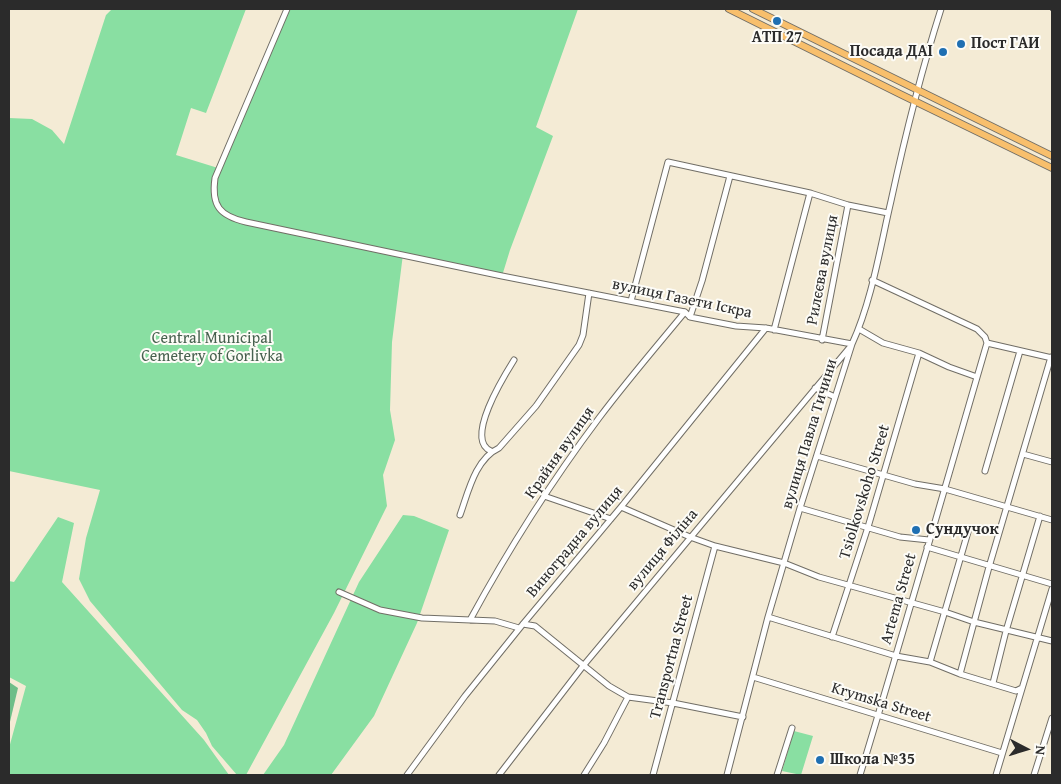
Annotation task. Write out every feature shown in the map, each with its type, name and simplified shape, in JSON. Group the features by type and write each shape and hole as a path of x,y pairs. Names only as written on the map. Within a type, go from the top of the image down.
{"main road":[{"path":"729,9 1052,168"},
{"path":"753,9 1052,156"}],"street":[{"name":"вулиця Газети Іскра","path":"287,9 218,168 214,187 217,206 228,217 502,276 685,312 690,317 736,326 766,328 822,340 852,344"},
{"name":"вулиця Павла Тичини","path":"727,775 768,617 800,508 852,344 859,328 914,101 941,9"},
{"path":"631,301 668,162 810,193 848,205 888,213"},
{"path":"690,317 702,281 730,176"},
{"path":"774,330 810,193"},
{"name":"Рилєєва вулиця","path":"822,340 848,205"},
{"path":"872,280 976,329 985,337 987,343 1052,357 989,567 960,674"},
{"path":"460,516 480,465 492,452 499,448 536,406 579,345 583,335 589,294"},
{"name":"Крайня вулиця","path":"470,620 492,579 544,496 598,419 685,312"},
{"name":"Виноградна вулиця","path":"407,775 465,696 521,626 621,507 766,328"},
{"path":"859,328 883,343 919,353 949,367 978,376"},
{"name":"Artema Street","path":"860,775 913,602 929,540 987,343"},
{"name":"вулиця Філіна","path":"499,775 582,666 852,344"},
{"path":"985,471 1020,351"},
{"name":"Tsiolkovskoho Street","path":"832,637 868,528 919,353"},
{"path":"492,452 487,450 481,434 488,409 499,385 514,360"},
{"path":"815,388 835,397"},
{"path":"1023,454 1052,462"},
{"path":"817,456 915,484 945,489 1052,520"},
{"path":"544,496 611,519"},
{"path":"621,507 715,546 784,563 819,577 913,602 974,622 1052,641"},
{"path":"800,508 900,537 929,540"},
{"path":"993,683 1006,631 1040,516"},
{"path":"930,662 968,532"},
{"name":"Transportna Street","path":"652,775 715,546"},
{"path":"927,547 989,567 1052,584"},
{"path":"996,775 1052,589"},
{"path":"339,592 380,610 422,618 495,621 521,626 535,626 582,666 628,697 673,703 743,717"},
{"path":"768,617 896,656 930,662 960,674 1016,691 1022,688"},
{"name":"Krymska Street","path":"753,677 1002,753"},
{"path":"584,775 604,743 628,697"},
{"path":"1034,775 1052,718"},
{"path":"777,775 792,728"}],"green space":[{"name":"Central Municipal Cemetery of Gorlivka","path":"112,9 246,9 206,113 191,108 176,155 218,168 287,9 578,9 536,127 553,136 502,276 403,254 392,342 390,410 395,440 383,475 387,506 334,613 246,775 237,775 212,746 197,720 182,710 90,601 79,579 86,538 100,490 9,471 9,118 32,119 52,130 64,144 106,15"},
{"path":"403,515 414,516 449,530 417,623 374,716 331,775 263,775 284,745 359,582"},
{"path":"58,517 74,523 62,582 204,740 229,775 9,775 9,748 26,686 9,677 9,581 14,582"},
{"path":"9,682 18,688 9,726"},
{"path":"794,731 813,736 801,775 782,771"}],"place":[{"name":"АТП 27","path":"777,21"},
{"name":"Пост ГАИ","path":"961,44"},
{"name":"Посада ДАІ","path":"943,52"},
{"name":"Сундучок","path":"916,530"},
{"name":"Школа №35","path":"820,760"}]}
